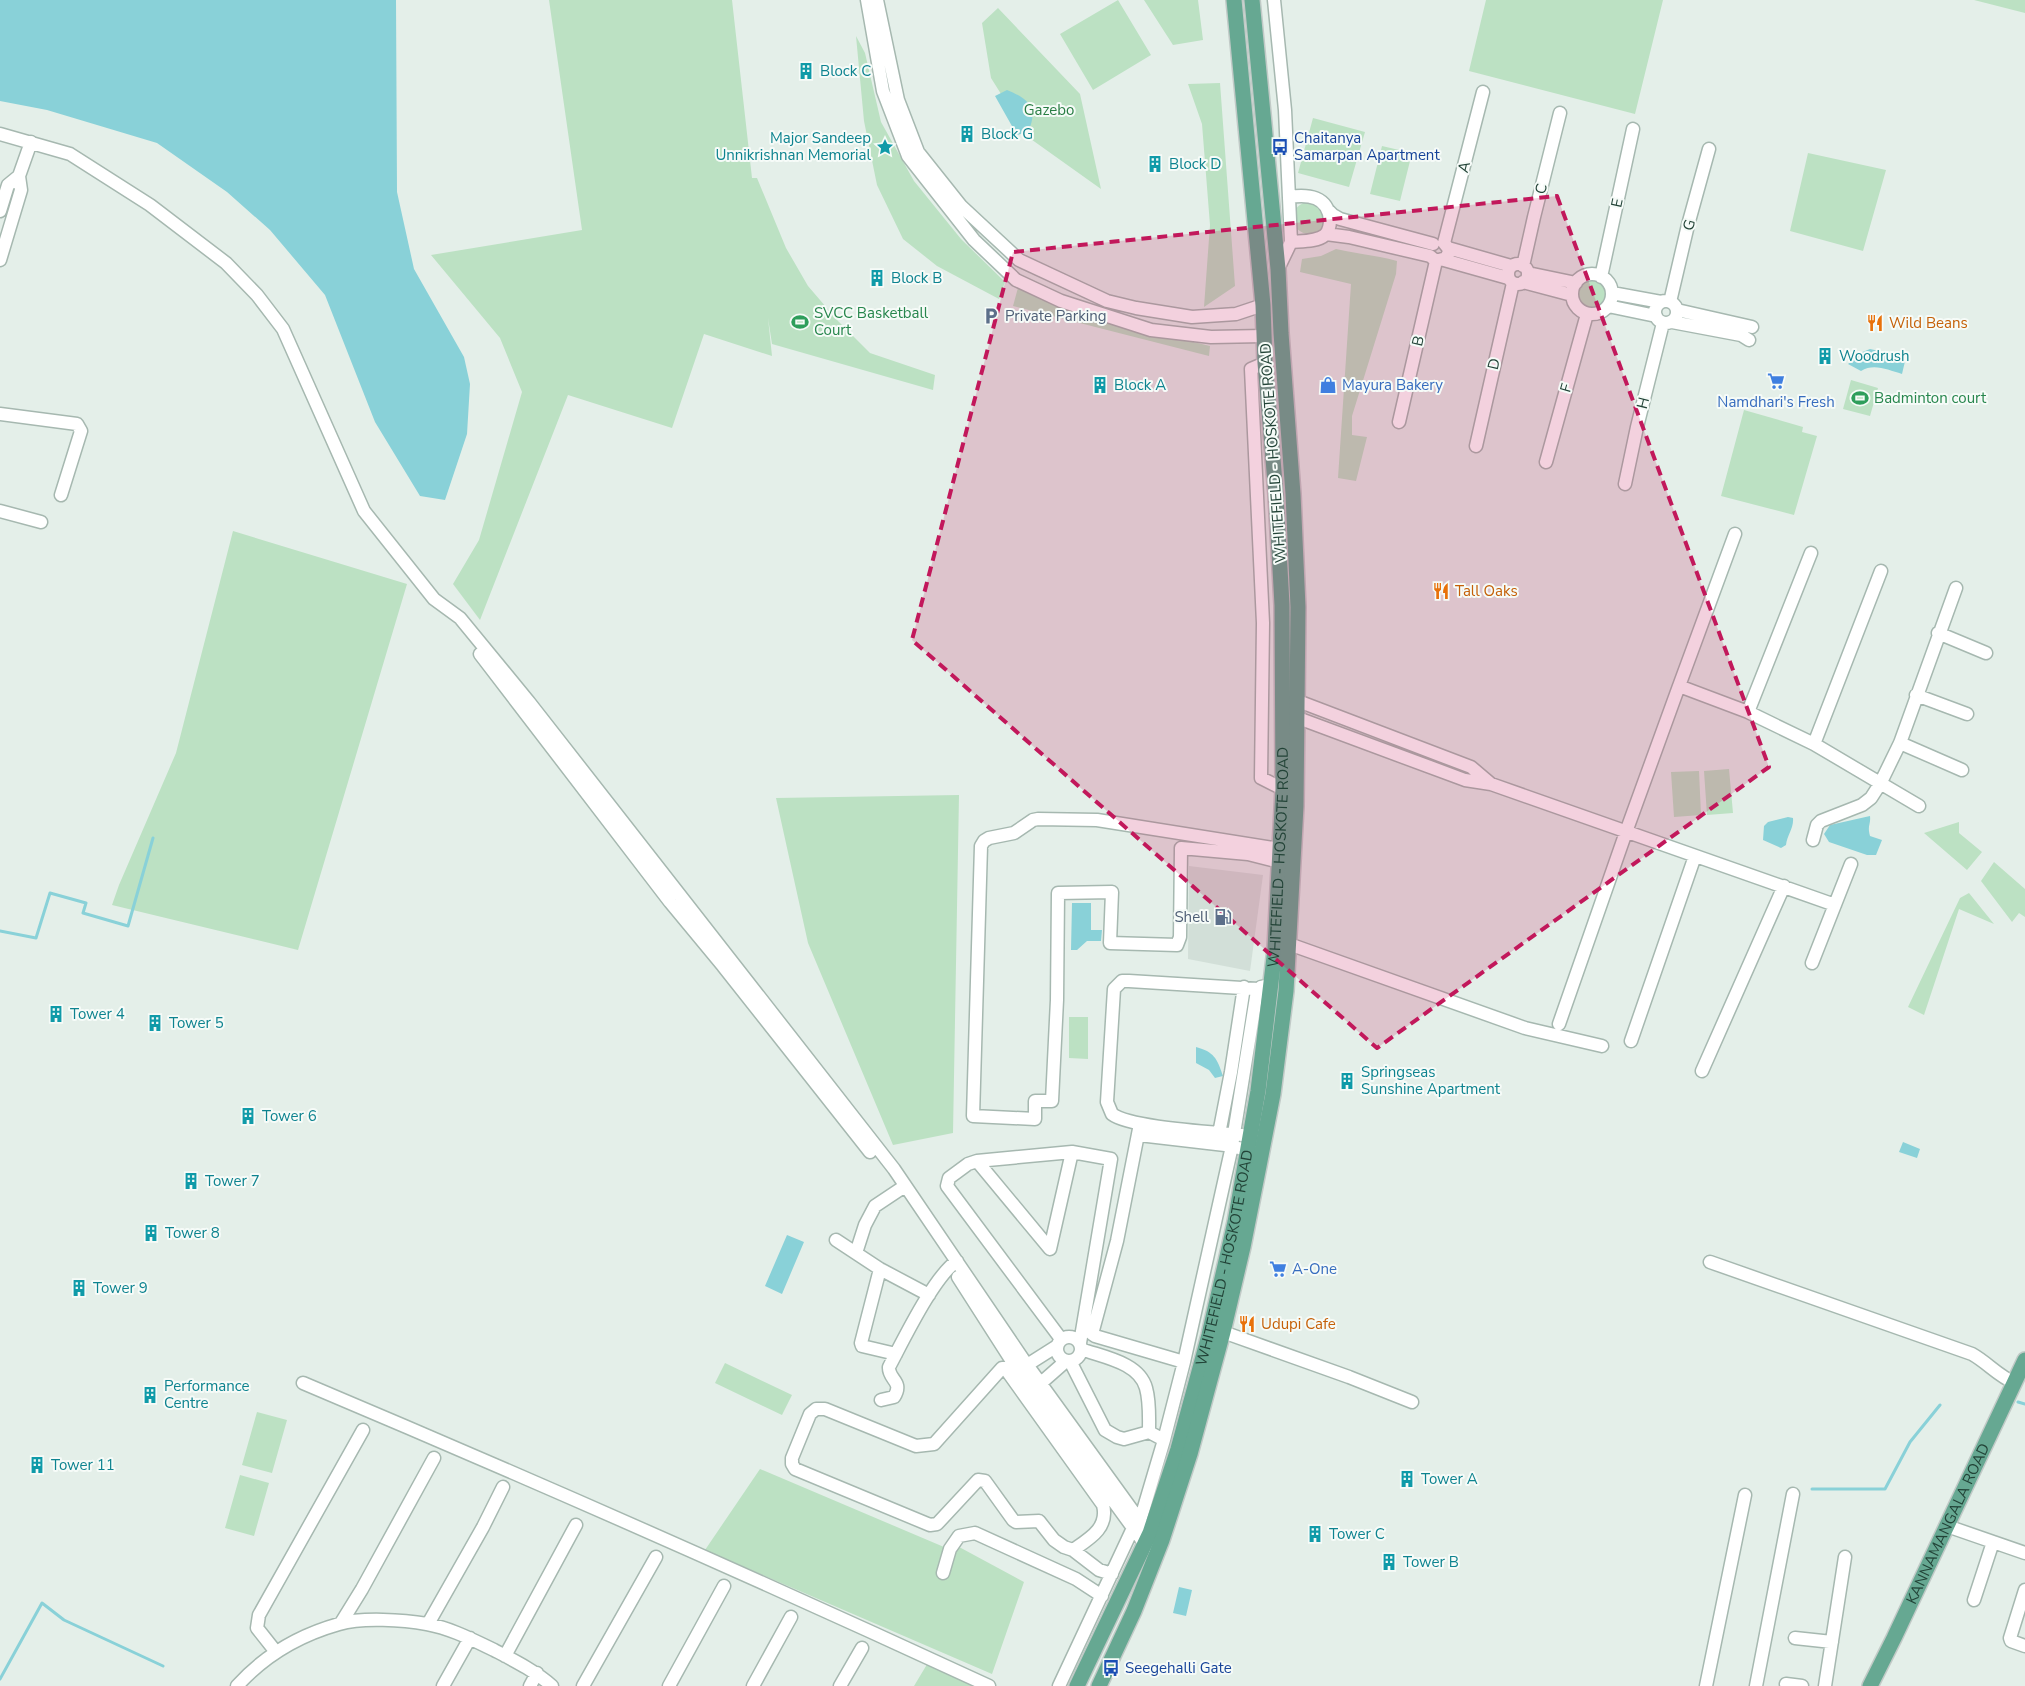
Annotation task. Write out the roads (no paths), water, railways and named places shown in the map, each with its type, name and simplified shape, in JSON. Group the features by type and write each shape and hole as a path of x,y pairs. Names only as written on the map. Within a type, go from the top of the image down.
{"main road":[{"name":"WHITEFIELD - HOSKOTE ROAD","path":"1099,1686 1134,1611 1208,1335 1235,1222 1249,1143 1264,988 1276,934 1283,789 1284,680 1280,554 1265,363 1263,305 1234,0"},
{"name":"WHITEFIELD - HOSKOTE ROAD","path":"1077,1686 1153,1542 1190,1454 1223,1332 1243,1247 1273,1094 1286,991 1296,806 1298,718 1293,494 1278,269 1252,0"},
{"path":"1280,554 1295,553"},
{"name":"KANNAMANGALA ROAD","path":"1870,1686 2025,1360"}],"street":[{"path":"867,0 883,91 908,156 974,240 1016,280 1062,302 1151,330 1211,337 1264,336"},
{"path":"877,0 898,100 918,152 961,206 1019,260 1107,302 1136,308 1192,317 1236,314 1263,305"},
{"path":"1274,0 1285,110 1291,242 1278,269"},
{"name":"A","path":"1439,252 1483,92"},
{"name":"C","path":"1518,275 1560,113"},
{"name":"E","path":"1601,276 1633,129"},
{"path":"0,134 70,154 150,205 226,263 257,295 283,329 364,511 434,599 452,613 455,622 670,902 902,1188 1041,1383 1137,1524"},
{"path":"0,260 21,190 19,176 31,142"},
{"name":"G","path":"1667,312 1709,149"},
{"path":"0,211 8,185 19,176"},
{"path":"1289,197 1317,198 1324,202 1328,210 1329,229 1326,234"},
{"path":"1328,210 1340,219 1439,252 1574,289"},
{"path":"1291,242 1317,238 1326,234 1439,252"},
{"name":"B","path":"1399,422 1439,252"},
{"name":"D","path":"1476,446 1518,275"},
{"path":"1587,275 1601,276 1608,283 1612,293 1608,306 1599,313 1587,314 1576,307 1574,289 1587,275"},
{"path":"1612,293 1741,335 1749,340"},
{"path":"1608,306 1667,312 1752,327"},
{"name":"H","path":"1625,484 1637,427 1667,312"},
{"name":"F","path":"1546,462 1587,314"},
{"path":"1265,363 1251,369 1263,623 1261,778 1283,789"},
{"path":"1,418 77,424 80,427 81,431 61,495"},
{"path":"0,511 41,522"},
{"path":"1559,1024 1626,832 1735,534"},
{"path":"1748,712 1812,553"},
{"path":"1814,744 1881,571"},
{"path":"1813,840 1817,825 1821,821 1862,805 1872,798 1880,784 1900,743 1938,633 1956,588"},
{"path":"1938,633 1986,654"},
{"path":"1680,686 1748,712 1814,744 1919,806"},
{"path":"1916,695 1967,714"},
{"path":"1298,701 1470,767 1491,784"},
{"path":"1298,718 1465,780 1491,784 1835,905"},
{"path":"1900,743 1962,770"},
{"path":"1033,820 1097,820 1280,855 1181,848 1180,938 1177,945 1110,943 1112,892 1058,893 1057,1000 1052,1101 1035,1101 1035,1119 973,1116 981,846 984,841 989,838 1014,833 1033,820"},
{"path":"1631,1041 1695,856"},
{"path":"1812,963 1851,864"},
{"path":"1702,1071 1784,886"},
{"path":"1289,944 1525,1028 1602,1046"},
{"path":"1059,1686 1137,1524 1164,1440 1184,1362 1233,1140 1264,988 1129,981 1122,981 1117,985 1114,989 1107,1102 1109,1110 1117,1118 1140,1129 1218,1138 1233,1140 1249,1143"},
{"path":"1218,1138 1244,988"},
{"path":"1140,1129 1117,1241 1092,1334 1184,1362"},
{"path":"1041,1383 1068,1361 1077,1358 1111,1160 1072,1152 977,1161 968,1164 949,1178 947,1186 1059,1343 1058,1354 1068,1361 1105,1430 1124,1439 1149,1432 1164,1440"},
{"path":"977,1161 1050,1249 1072,1152"},
{"path":"856,1254 865,1225 875,1206 902,1188"},
{"path":"836,1240 880,1269 929,1295"},
{"path":"1710,1262 1972,1354 1984,1360 2002,1377 2015,1383"},
{"path":"881,1400 894,1397 897,1393 897,1383 888,1369 929,1295 954,1263"},
{"path":"954,1263 1009,1365 1103,1505 1104,1520 1099,1532 1073,1550"},
{"path":"880,1269 861,1343 862,1346 896,1354"},
{"path":"1223,1332 1349,1377 1412,1402"},
{"path":"1027,1365 1065,1337 1074,1338 1080,1346 1129,1366 1143,1380 1148,1400 1149,1432"},
{"path":"1009,1365 1153,1542"},
{"path":"1009,1365 1002,1368 934,1444 916,1446 825,1409 816,1409 810,1414 792,1458 792,1464 795,1468 934,1525 981,1479 985,1481 1013,1520 1016,1522 1039,1521 1054,1540 1064,1547 1073,1550 1099,1570 1112,1574"},
{"path":"303,1383 867,1629 989,1686"},
{"path":"276,1652 257,1628 259,1615 363,1430"},
{"path":"340,1623 362,1589 434,1458"},
{"path":"428,1624 483,1527 503,1487"},
{"path":"1756,1686 1793,1494"},
{"path":"1706,1686 1745,1495"},
{"path":"505,1656 576,1525"},
{"path":"1947,1526 2025,1553"},
{"path":"943,1573 950,1549 959,1536 975,1533 1076,1579 1102,1596"},
{"path":"1974,1600 1993,1542"},
{"path":"1824,1686 1846,1557"},
{"path":"582,1686 656,1558"},
{"path":"670,1686 724,1586"},
{"path":"2025,1590 2010,1638 2011,1641 2025,1646"},
{"path":"753,1686 791,1617"},
{"path":"236,1686 249,1672 288,1644 340,1623 381,1620 428,1624 470,1638 537,1673 552,1686"},
{"path":"444,1686 470,1638"},
{"path":"1795,1638 1832,1642"},
{"path":"840,1686 862,1648"},
{"path":"530,1686 537,1673"},
{"path":"1786,1684 1802,1686"}],"water":[{"path":"0,0 396,0 397,192 414,269 464,357 470,384 467,434 445,500 420,496 375,422 325,295 270,230 227,192 157,143 47,110 0,101"},
{"path":"1007,90 1021,97 1030,105 1032,117 1028,132 1017,135 995,96"},
{"path":"1870,349 1906,357 1902,374 1876,367 1861,371 1848,364 1860,353"},
{"path":"1870,816 1870,836 1882,840 1876,855 1867,855 1829,842 1824,834 1830,825"},
{"path":"1788,817 1793,818 1793,822 1786,845 1781,848 1763,840 1764,826 1768,822"},
{"path":"1072,903 1091,903 1091,930 1102,930 1101,941 1087,941 1077,950 1071,950"},
{"path":"1196,1047 1207,1051 1214,1057 1223,1076 1215,1078 1209,1070 1196,1063"},
{"path":"1903,1142 1920,1149 1917,1158 1899,1152"},
{"path":"787,1235 804,1242 782,1294 765,1286"},
{"path":"1179,1587 1192,1590 1186,1616 1173,1613"}],"waterway":[{"path":"0,931 36,938 50,893 86,903 83,913 128,926 153,838"},
{"path":"2018,1402 2025,1404"},
{"path":"1812,1489 1885,1489 1910,1442 1940,1405"},
{"path":"0,1679 42,1603 64,1620 163,1666"}],"place":[{"name":"Block C","path":"806,71"},
{"name":"Block G","path":"967,134"},
{"name":"Major Sandeep Unnikrishnan Memorial","path":"885,147"},
{"name":"Chaitanya Samarpan Apartment","path":"1280,147"},
{"name":"Block D","path":"1155,164"},
{"name":"Block B","path":"877,278"},
{"name":"Private Parking","path":"991,316"},
{"name":"SVCC Basketball Court","path":"800,322"},
{"name":"Wild Beans","path":"1875,323"},
{"name":"Woodrush","path":"1825,356"},
{"name":"Namdhari's Fresh","path":"1776,381"},
{"name":"Block A","path":"1100,385"},
{"name":"Mayura Bakery","path":"1328,385"},
{"name":"Badminton court","path":"1860,398"},
{"name":"Tall Oaks","path":"1441,591"},
{"name":"Shell","path":"1223,917"},
{"name":"Tower 4","path":"56,1014"},
{"name":"Tower 5","path":"155,1023"},
{"name":"Springseas Sunshine Apartment","path":"1347,1081"},
{"name":"Tower 6","path":"248,1116"},
{"name":"Tower 7","path":"191,1181"},
{"name":"Tower 8","path":"151,1233"},
{"name":"A-One","path":"1278,1269"},
{"name":"Tower 9","path":"79,1288"},
{"name":"Udupi Cafe","path":"1247,1324"},
{"name":"Performance Centre","path":"150,1395"},
{"name":"Tower 11","path":"37,1465"},
{"name":"Tower A","path":"1407,1479"},
{"name":"Tower C","path":"1315,1534"},
{"name":"Tower B","path":"1389,1562"},
{"name":"Seegehalli Gate","path":"1111,1668"}],"park label":[{"name":"Gazebo","path":"1049,110"}]}
